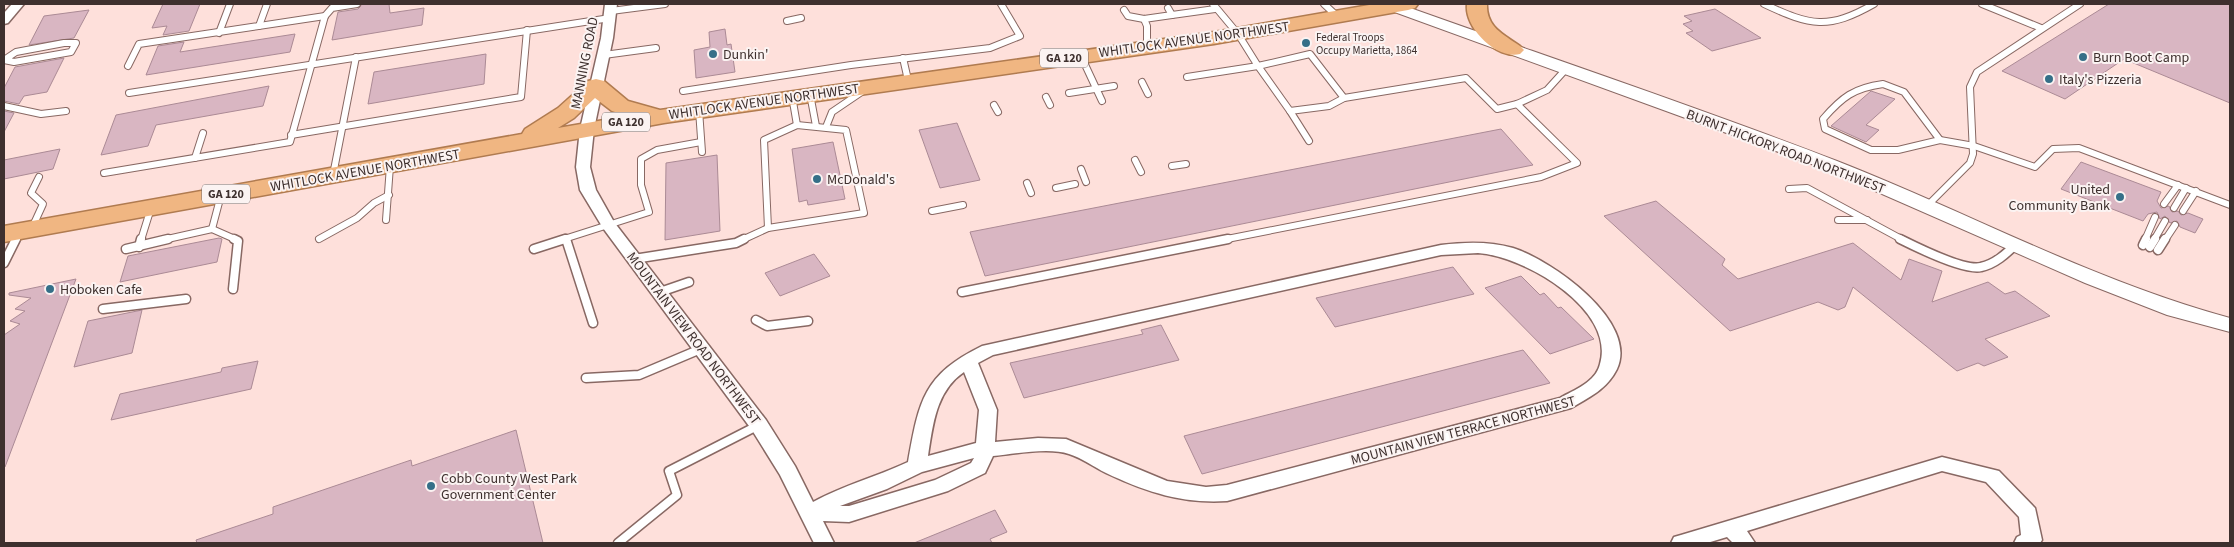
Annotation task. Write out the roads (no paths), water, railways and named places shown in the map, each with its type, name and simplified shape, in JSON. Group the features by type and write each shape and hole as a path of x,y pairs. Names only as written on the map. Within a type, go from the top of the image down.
{"highway":[{"path":"1477,4 1476,18 1484,30 1513,50"},
{"name":"WHITLOCK AVENUE NORTHWEST","path":"19,231 699,110 1238,34 1331,10 1401,5"},
{"path":"516,142 555,121 596,86 610,102 623,108 664,116"}],"street":[{"path":"4,20 18,4"},
{"name":"BURNT HICKORY ROAD NORTHWEST","path":"1401,5 1513,50 1831,165 2092,278 2174,310 2229,323"},
{"name":"MANNING ROAD","path":"588,129 604,55 611,11"},
{"name":"MOUNTAIN VIEW ROAD NORTHWEST","path":"588,129 583,154 584,179 594,202 608,224 759,425 788,471 824,543"},
{"name":"MOUNTAIN VIEW TERRACE NORTHWEST","path":"809,513 843,494 880,484 917,466 972,451 1038,445 1066,446 1157,488 1192,495 1227,494 1582,397 1603,379 1613,354 1612,342 1607,330 1592,309 1554,275 1515,254 1471,247 1431,252 1008,344 988,350 968,360 948,374 932,395 917,466"},
{"path":"809,513 848,514 941,486 978,468 982,462 985,450 988,410 968,360"},
{"path":"1681,543 1738,536 1942,464 1992,476 2028,514 2032,540 2024,543"}],"lane":[{"path":"219,33 230,4"},
{"path":"259,26 267,4"},
{"path":"104,173 290,142 325,16 332,8 357,4"},
{"path":"129,93 527,30 611,11 645,5 665,4"},
{"path":"683,91 903,58 990,48 1020,36 1001,4"},
{"path":"1770,5 1800,20 1832,22 1845,19 1874,4"},
{"path":"1982,4 2041,28"},
{"path":"1927,206 1970,163 1974,146 1970,86 1972,79 1992,60 2080,4"},
{"path":"1124,10 1128,16 1144,19 1214,6 1238,34 1309,141"},
{"path":"1168,8 1172,15"},
{"path":"128,66 139,44 325,16"},
{"path":"786,21 802,18"},
{"path":"1144,19 1147,26 1147,47"},
{"path":"291,135 521,97 527,30"},
{"path":"76,43 71,52 66,54 14,62 4,60 16,52 76,43"},
{"path":"604,55 656,48"},
{"path":"1187,77 1258,66 1310,54 1344,98"},
{"path":"1081,56 1102,101"},
{"path":"333,176 356,57"},
{"path":"903,58 908,80"},
{"path":"1290,111 1329,106 1344,98 1466,78 1497,109 1517,104 1546,90 1566,69"},
{"path":"1314,71 1322,70"},
{"path":"1268,80 1278,79"},
{"path":"1142,82 1148,94"},
{"path":"1940,140 1904,92 1883,84 1861,86 1839,100 1823,119 1825,129 1871,150 1898,150 1940,140 1974,146 2034,167 2048,150 2054,147 2079,148 2230,205"},
{"path":"826,127 830,116 838,106 873,85"},
{"path":"1325,87 1334,85"},
{"path":"1069,94 1114,86"},
{"path":"1279,95 1286,94"},
{"path":"797,125 801,95"},
{"path":"801,95 816,126"},
{"path":"1046,97 1050,105"},
{"path":"962,292 1541,177 1577,163 1517,104"},
{"path":"994,105 998,112"},
{"path":"4,106 41,114 66,111"},
{"path":"699,110 702,152"},
{"path":"634,259 736,243 768,228 864,213 848,132 826,127 797,125 770,136 763,143 768,228"},
{"path":"195,158 203,134"},
{"path":"534,249 649,212 641,185 641,159 657,150 701,142"},
{"path":"1135,160 1141,172"},
{"path":"1172,166 1186,164"},
{"path":"386,220 390,166"},
{"path":"1081,169 1086,182"},
{"path":"4,263 19,231 43,204 31,193 39,177"},
{"path":"1026,183 1031,193"},
{"path":"1056,188 1076,184"},
{"path":"2164,204 2182,186"},
{"path":"2174,208 2182,186"},
{"path":"1789,189 1807,188 1869,220 1890,234 1937,257 1979,268 2002,258 2016,244"},
{"path":"2183,211 2196,192"},
{"path":"212,229 221,195"},
{"path":"319,239 357,218 374,203 389,195"},
{"path":"932,211 962,205"},
{"path":"140,247 151,208"},
{"path":"2155,217 2146,246 2165,220"},
{"path":"1838,220 1869,220"},
{"path":"2158,250 2175,225"},
{"path":"126,249 212,229 238,241 233,290"},
{"path":"566,239 593,323"},
{"path":"660,292 689,282"},
{"path":"103,309 186,299"},
{"path":"756,320 767,326 808,321"},
{"path":"586,378 640,375 703,348"},
{"path":"618,543 677,495 669,471 759,425"}],"place":[{"name":"Federal Troops Occupy Marietta, 1864","path":"1306,43"},
{"name":"Dunkin'","path":"713,54"},
{"name":"Burn Boot Camp","path":"2083,57"},
{"name":"Italy's Pizzeria","path":"2049,79"},
{"name":"McDonald's","path":"817,179"},
{"name":"United Community Bank","path":"2120,197"},
{"name":"Hoboken Cafe","path":"50,289"},
{"name":"Cobb County West Park Government Center","path":"431,486"}]}
